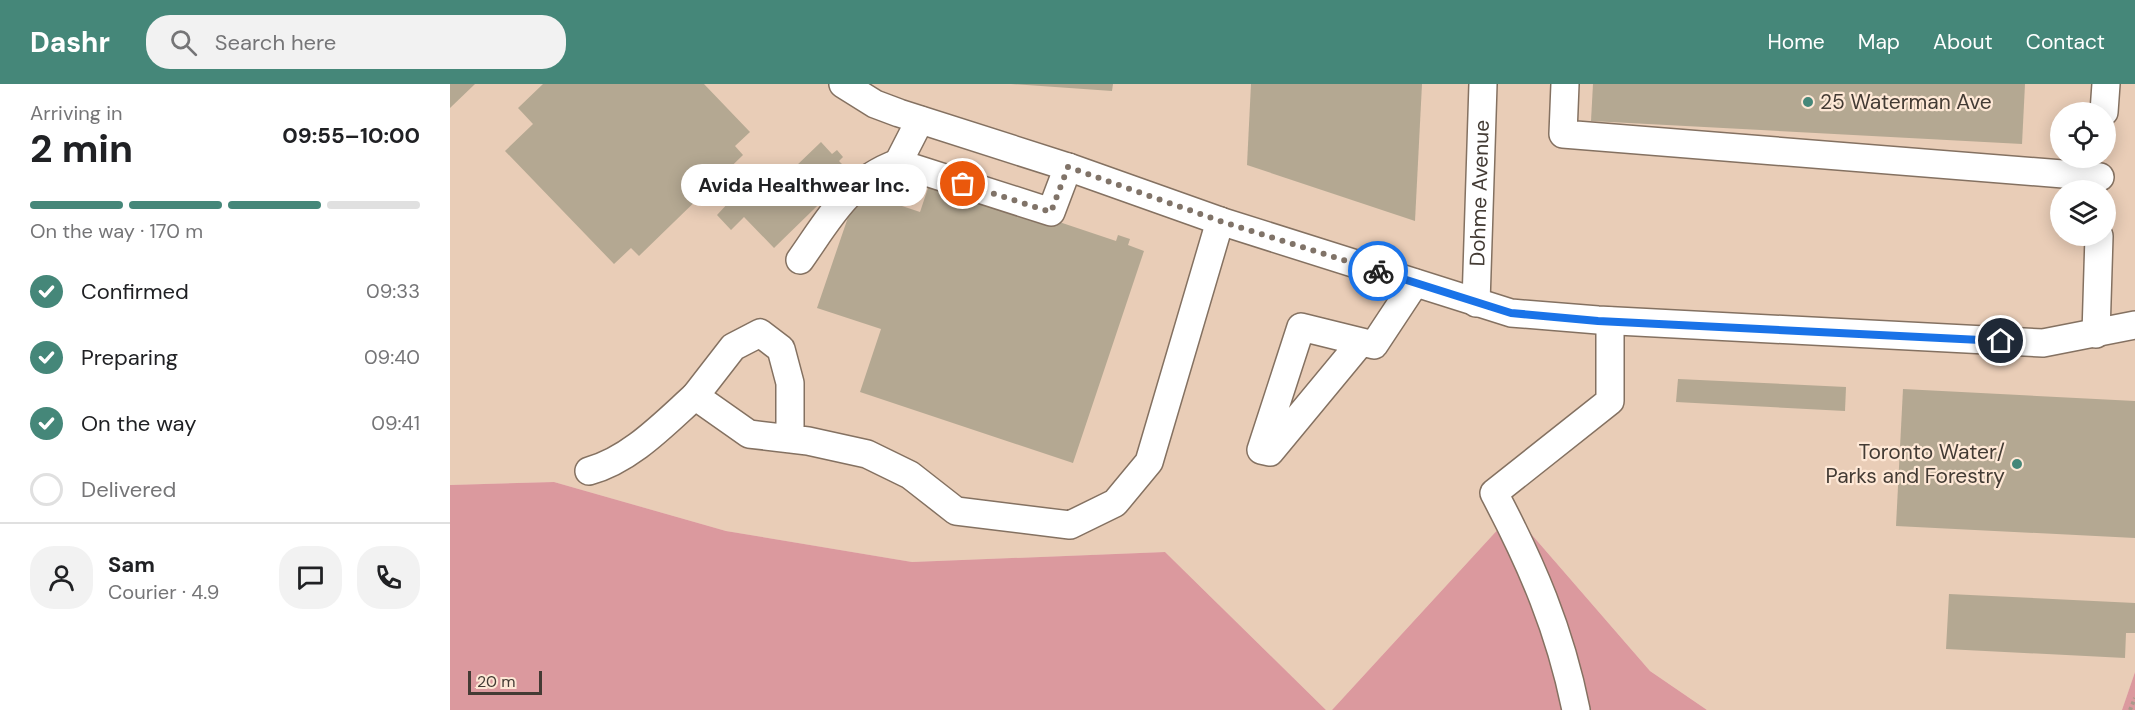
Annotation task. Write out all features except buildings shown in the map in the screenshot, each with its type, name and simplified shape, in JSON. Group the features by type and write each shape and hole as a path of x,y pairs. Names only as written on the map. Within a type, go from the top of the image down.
{"street":[{"path":"843,84 875,105 1068,167 1220,221 1511,313 1610,321 2043,343 2135,326"},
{"name":"Dohme Avenue","path":"1476,303 1484,84"},
{"path":"1565,84 1563,134 2101,175"},
{"path":"2105,102 2106,84"},
{"path":"898,163 920,120"},
{"path":"800,260 849,191 878,170 898,163 1051,212 1068,167"},
{"path":"695,396 749,434 790,439 867,454 910,475 956,511 1070,525 1115,503 1149,462 1220,221"},
{"path":"2096,334 2099,246"},
{"path":"1362,342 1270,452 1261,450 1301,327 1362,342 1374,345 1415,283"},
{"path":"1575,710 1558,636 1530,561 1494,493 1610,401 1610,321"},
{"path":"589,471 608,466 659,429 695,396 733,347 760,333 781,348 790,383 790,439"}],"path":[{"path":"2130,710 2135,698"}],"shaded area":[{"path":"450,84 2135,84 2135,672 2122,710 1707,710 1650,671 1513,513 1332,710 1326,710 1165,552 912,562 726,531 554,482 450,485"},
{"path":"554,482 726,531 912,562 1165,552 1326,710 450,710 450,485"},
{"path":"1513,513 1650,671 1707,710 1332,710"},
{"path":"2135,672 2135,710 2122,710"}],"way so far":[{"path":"963,184 1051,212 1068,167 1220,221 1378,271"}],"place":[{"name":"25 Waterman Ave","path":"1808,102"},
{"name":"Avida Healthwear Inc.","path":"963,184"},
{"name":"Toronto Water/ Parks and Forestry","path":"2017,464"}],"route":[{"path":"1378,271 1511,313 1598,321 2001,341"}]}
